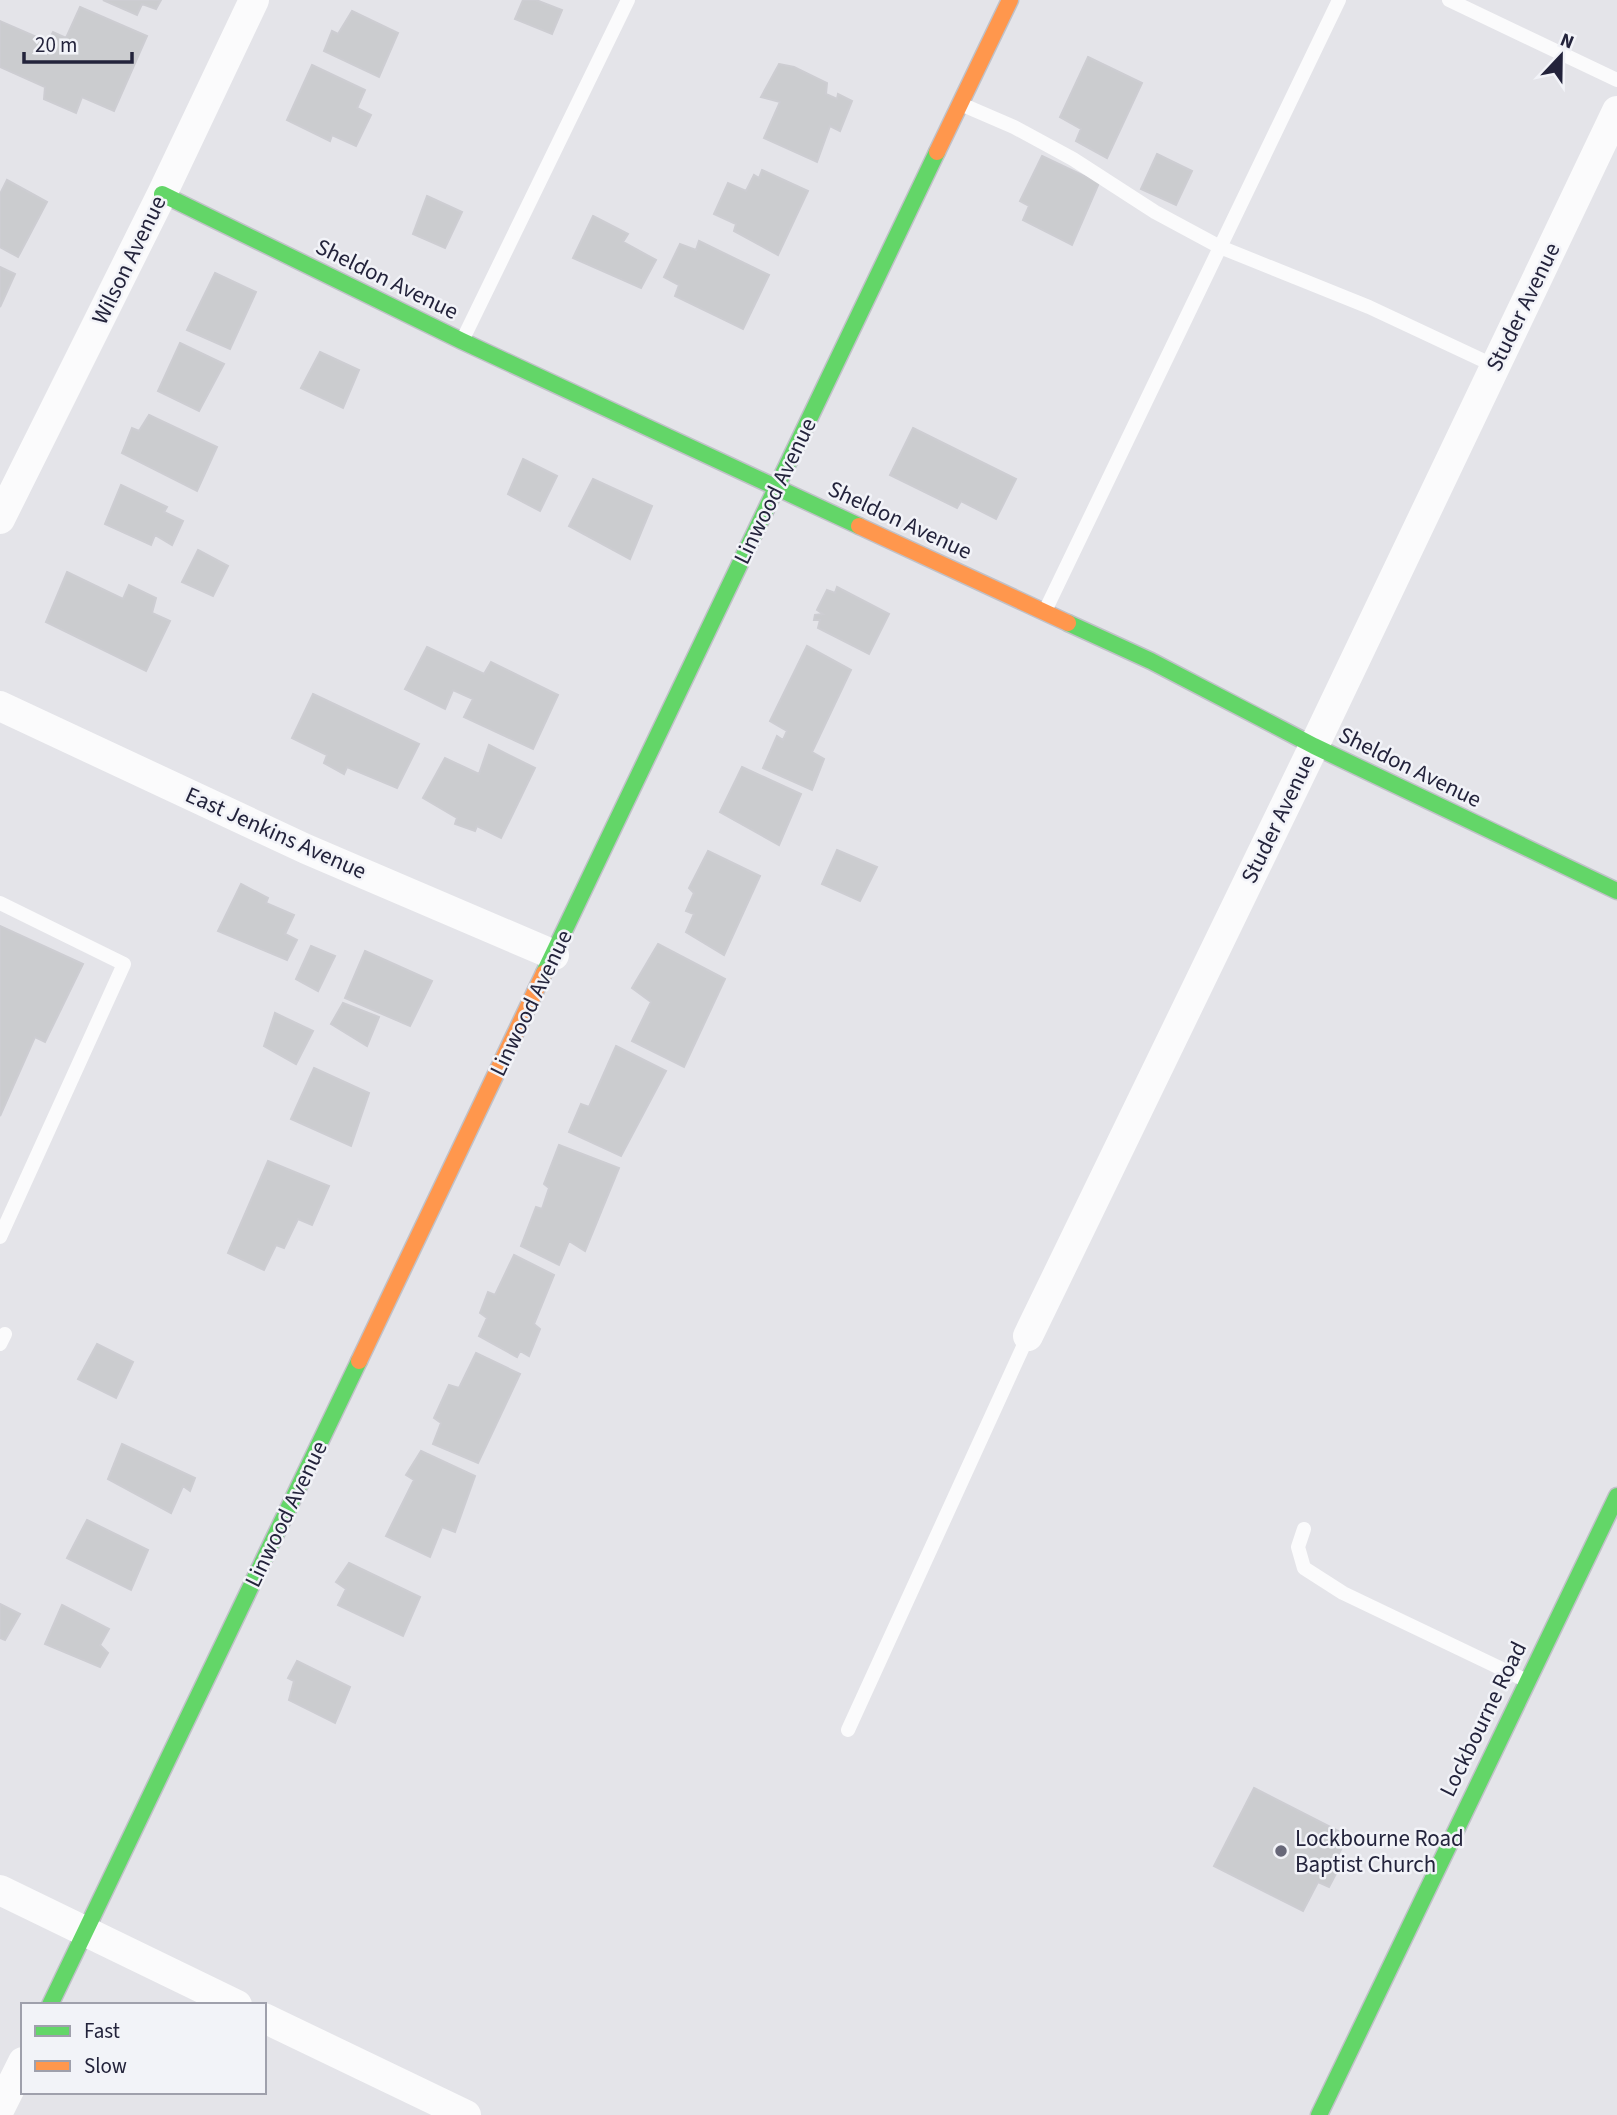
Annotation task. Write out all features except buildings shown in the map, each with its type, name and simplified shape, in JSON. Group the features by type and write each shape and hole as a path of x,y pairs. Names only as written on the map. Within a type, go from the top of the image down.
{"street":[{"name":"Wilson Avenue","path":"0,519 162,194 254,0"},
{"name":"Linwood Avenue","path":"51,2003 1010,0"},
{"name":"Studer Avenue","path":"1028,1336 1617,111"},
{"name":"Sheldon Avenue","path":"162,194 462,341 1151,661 1314,746 1617,891"},
{"name":"East Jenkins Avenue","path":"0,706 306,849 554,955"},
{"name":"Lockbourne Road","path":"1319,2115 1617,1496"},
{"path":"0,1890 233,2003"},
{"path":"266,2019 466,2115"},
{"path":"0,2108 21,2066"}],"lane":[{"path":"462,341 628,0"},
{"path":"1044,613 1339,0"},
{"path":"1449,0 1617,79"},
{"path":"961,104 1014,127 1073,159 1155,212 1220,247 1369,307 1495,366"},
{"path":"0,903 124,964 0,1237"},
{"path":"848,1730 1028,1336"},
{"path":"1304,1530 1298,1548 1304,1568 1343,1593 1527,1681"}],"traffic: fast":[{"path":"544,973 937,152"},
{"path":"162,194 462,341 859,526"},
{"path":"1068,623 1151,661 1314,746 1617,891"},
{"path":"51,2003 359,1361"},
{"path":"1319,2115 1617,1496"}],"traffic: slow":[{"path":"937,152 1010,0"},
{"path":"859,526 1068,623"},
{"path":"359,1361 544,973"}],"place":[{"name":"Lockbourne Road Baptist Church","path":"1281,1851"}]}
